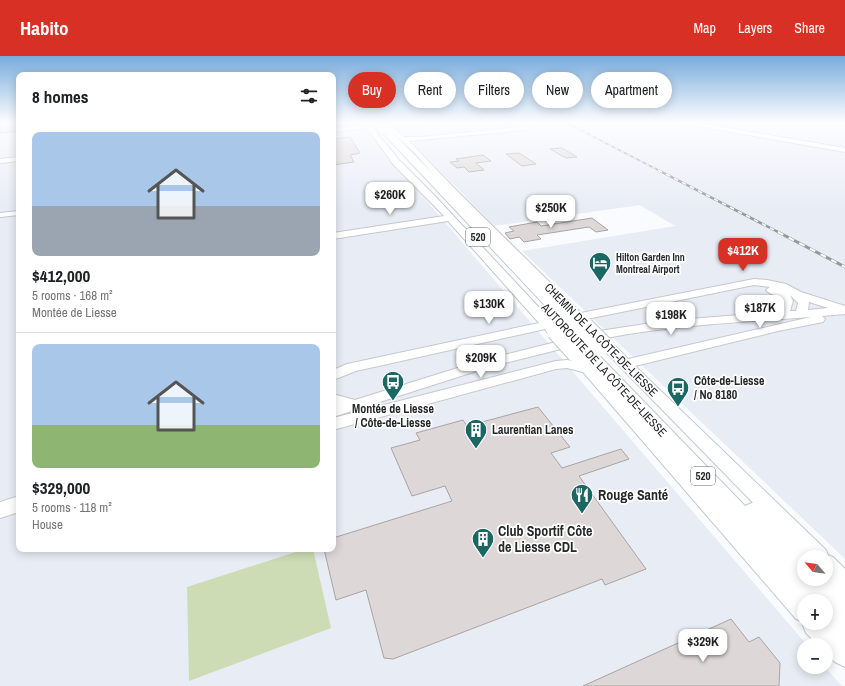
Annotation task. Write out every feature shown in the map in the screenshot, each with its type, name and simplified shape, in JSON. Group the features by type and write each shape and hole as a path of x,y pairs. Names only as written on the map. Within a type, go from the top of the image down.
{"highway":[{"path":"401,151 403,168"},
{"name":"AUTOROUTE DE LA CÔTE-DE-LIESSE","path":"404,151 430,178 566,329 593,351 797,559"},
{"name":"AUTOROUTE DE LA CÔTE-DE-LIESSE","path":"408,151 566,329"},
{"path":"416,151 430,178"},
{"name":"AUTOROUTE DE LA CÔTE-DE-LIESSE","path":"593,351 813,594"},
{"path":"824,586 845,608"},
{"path":"833,616 845,629"},
{"path":"822,630 845,652"}],"street":[{"path":"393,151 403,168 450,218 566,329"},
{"name":"CHEMIN DE LA CÔTE-DE-LIESSE","path":"416,151 454,194 566,329"},
{"path":"0,160 16,158"},
{"path":"0,215 16,213"},
{"path":"336,236 450,218"},
{"path":"336,362 566,329 749,282 764,282 784,288 798,295 845,309"},
{"path":"736,286 761,288 782,294 786,297 788,302 781,321"},
{"path":"798,295 804,303 801,313"},
{"path":"625,364 781,321 801,313 845,309"},
{"path":"336,423 556,365 567,364 593,351 662,325 819,319 826,311"},
{"path":"336,411 491,363 566,329"},
{"path":"336,374 352,367 436,348"},
{"path":"593,351 797,602"},
{"name":"CHEMIN DE LA CÔTE-DE-LIESSE","path":"593,351 625,364 812,550"},
{"path":"336,400 355,405"},
{"path":"0,510 16,505"},
{"path":"833,571 845,583"},
{"path":"820,630 845,663"}],"shaded area":[{"path":"0,151 16,151 16,552 336,552 336,151 384,151 801,638 797,638 797,674 831,674 842,686 0,686"},
{"path":"421,151 845,151 845,559 522,251 675,226 640,205 494,226"}],"green space":[{"path":"296,552 314,552 331,628 189,681 187,587"}],"building":[{"path":"336,151 359,151 360,153 350,155 354,162 336,165"},
{"path":"554,151 568,151 577,157 566,158"},
{"path":"519,153 536,164 522,166 506,154"},
{"path":"483,155 491,161 476,163 484,170 469,172 464,167 457,168 450,162 459,161 456,159"},
{"path":"592,218 608,230 596,232 589,227 537,235 541,239 524,242 519,237 510,239 505,233 514,231 509,227 537,222 541,226"},
{"name":"Club Sportif Côte de Liesse CDL","path":"538,407 570,447 551,453 562,468 621,449 629,459 579,476 646,569 605,585 602,579 393,659 384,658 366,590 336,600 325,552 336,552 336,537 452,501 445,486 412,496 391,448 420,440 416,433 463,420 467,426"},
{"path":"731,619 749,642 759,637 780,663 779,686 583,686"}],"railway":[{"path":"622,151 660,171"},
{"path":"658,170 780,233"},
{"path":"778,232 845,267"}],"place":[{"name":"Hilton Garden Inn Montreal Airport","path":"600,282"},
{"name":"Montée de Liesse / Côte-de-Liesse","path":"393,402"},
{"name":"Côte-de-Liesse / No 8180","path":"678,408"},
{"name":"Laurentian Lanes","path":"476,450"},
{"name":"Rouge Santé","path":"582,514"},
{"name":"Club Sportif Côte de Liesse CDL","path":"483,558"}]}
